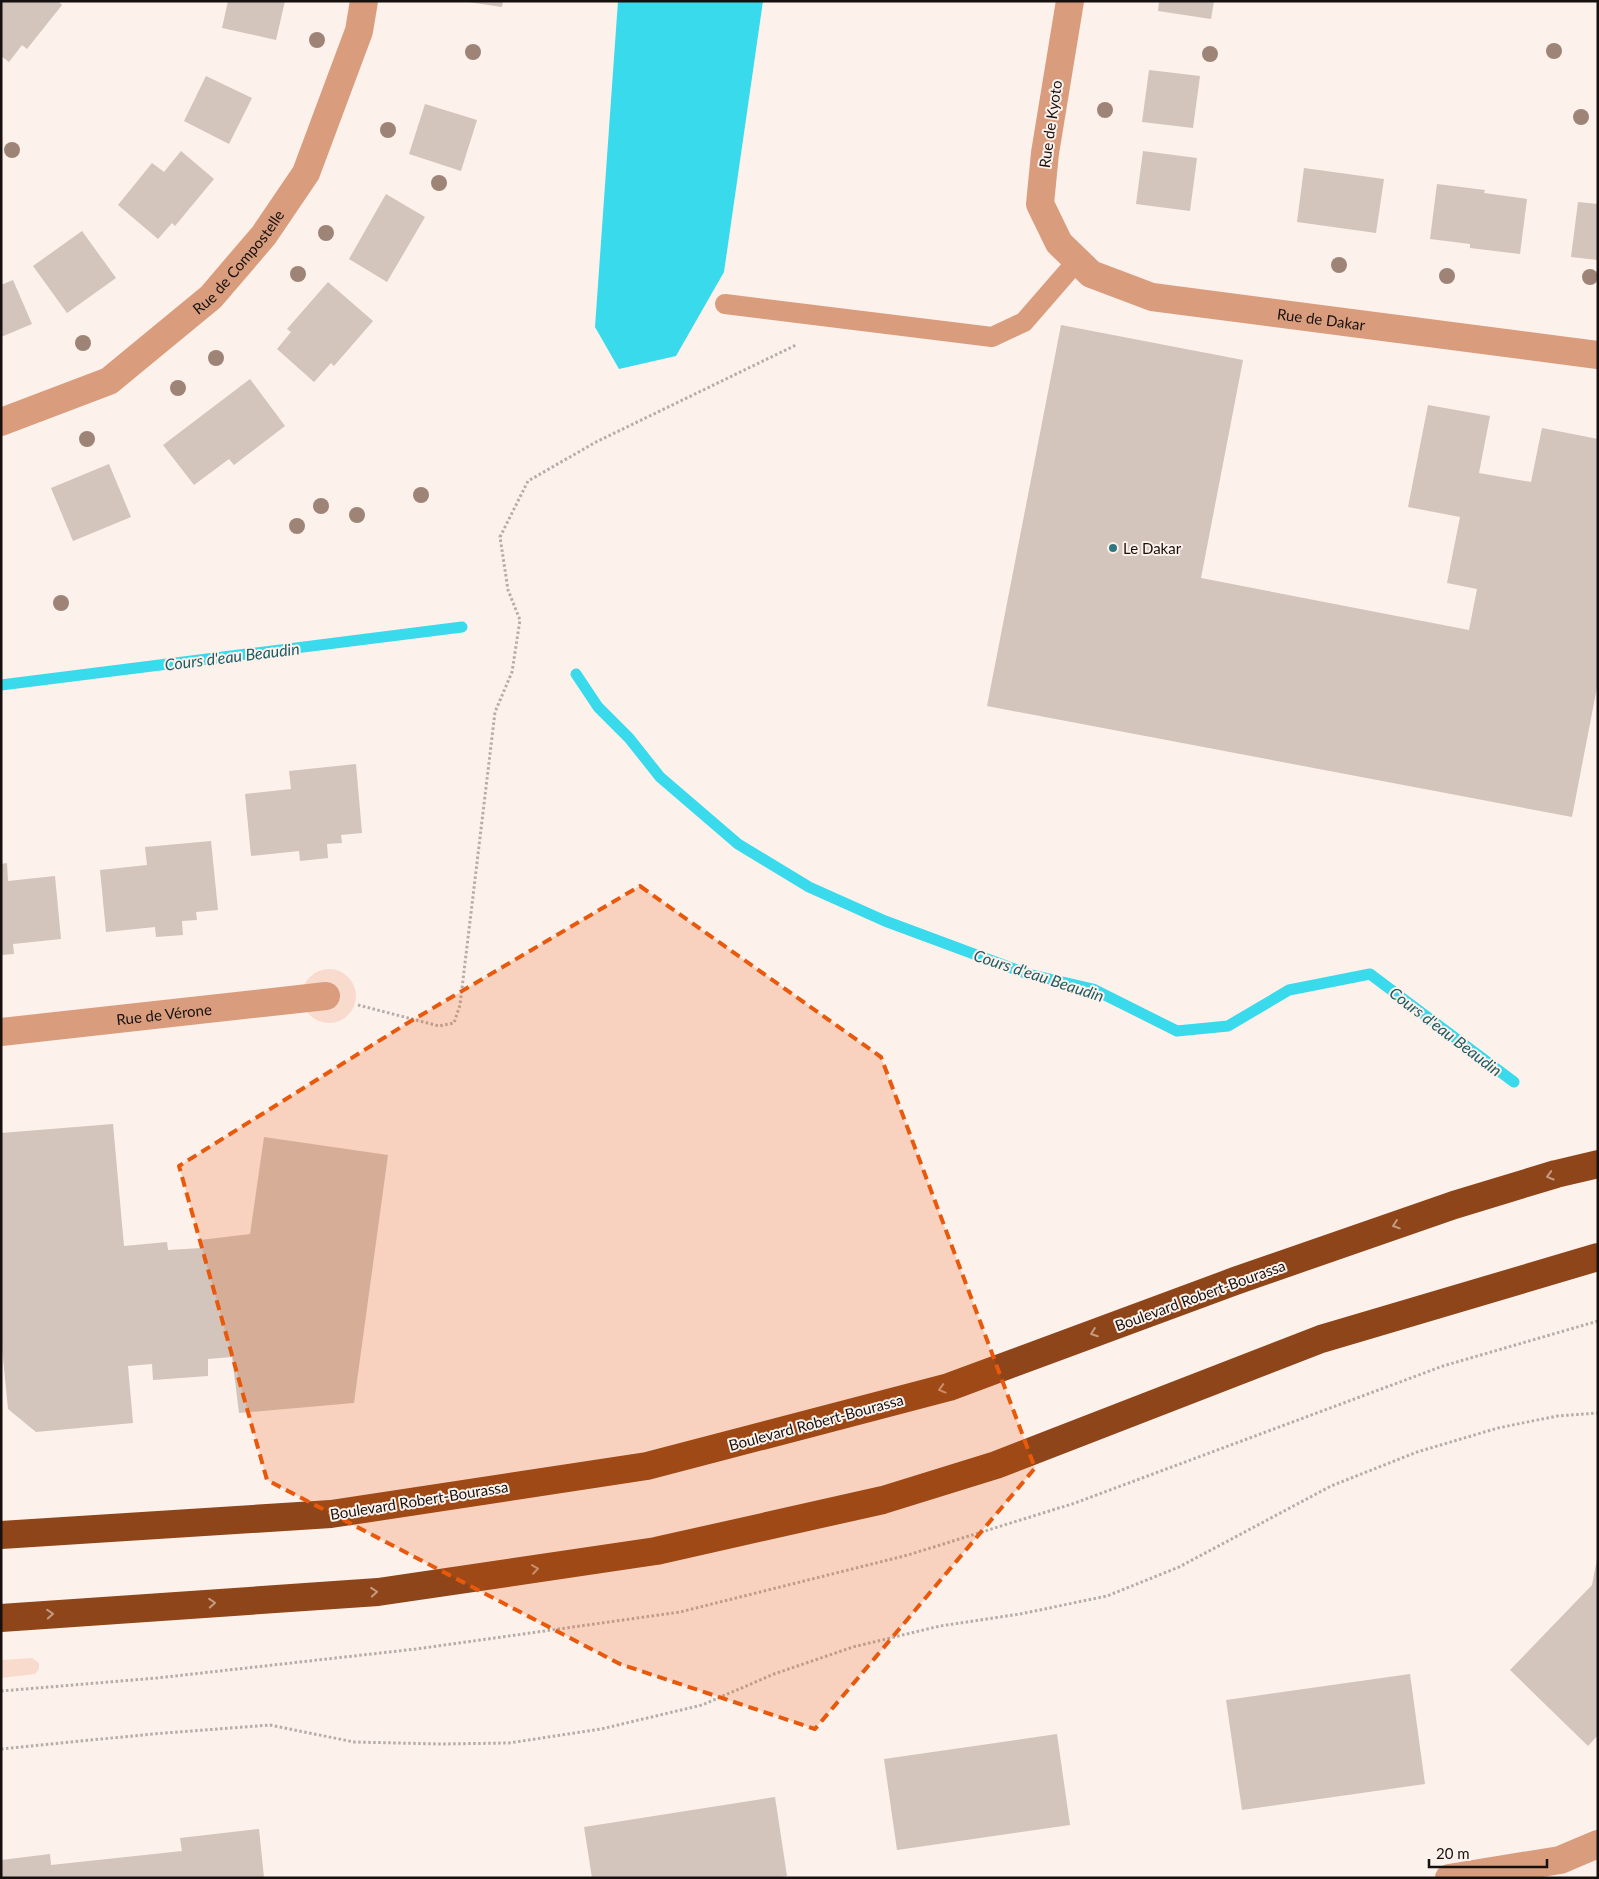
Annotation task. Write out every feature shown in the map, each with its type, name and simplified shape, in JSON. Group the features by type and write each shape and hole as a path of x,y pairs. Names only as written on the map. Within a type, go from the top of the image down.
{"highway":[{"name":"Boulevard Robert-Bourassa","path":"1,1535 331,1514 648,1466 949,1387 1235,1281 1445,1208 1556,1174 1598,1164"},
{"path":"1,1618 378,1592 666,1549 882,1500 987,1468 1321,1339 1598,1257"}],"street":[{"name":"Rue de Compostelle","path":"1,422 109,381 211,297 264,235 306,173 360,31 364,1"},
{"name":"Rue de Kyoto","path":"1068,252 1040,204 1044,153 1070,1"},
{"name":"Rue de Dakar","path":"1068,252 1091,274 1152,297 1598,355"},
{"name":"Rue de Vérone","path":"1,1032 326,996"},
{"path":"1449,1878 1560,1860 1598,1844"}],"lane":[{"path":"725,304 992,336 1024,322 1068,252"}],"path":[{"path":"326,996 439,1026 454,1023 460,1005 495,712 512,672 520,620 508,590 500,538 528,481 596,442 796,345"},
{"path":"1,1749 152,1734 270,1725 354,1742 441,1744 509,1743 601,1730 702,1705 774,1674 853,1647 940,1626 1020,1614 1107,1596 1179,1567 1331,1486 1417,1452 1498,1428 1557,1416 1598,1413"}],"highlighted area":[{"path":"640,886 881,1057 1035,1468 815,1729 620,1664 267,1480 179,1166 406,1024"}],"shaded area":[{"path":"324,969 334,969 344,973 352,981 356,996 352,1011 344,1019 334,1023 324,1023 314,1019 306,1011 302,1001 302,991 306,981 314,973"},
{"path":"32,1658 39,1663 39,1669 35,1674 1,1678 1,1660"}],"water":[{"path":"618,1 763,1 724,272 676,356 619,369 595,327"}],"building":[{"path":"1,1 58,1 62,5 27,49 22,45 9,62 1,56"},
{"path":"228,1 285,1 276,40 222,28"},
{"path":"461,1 503,1 502,7"},
{"path":"1159,1 1214,1 1211,19 1158,11"},
{"path":"1149,70 1200,76 1193,128 1142,122"},
{"path":"206,76 252,98 229,144 184,121"},
{"path":"425,104 477,120 461,171 409,154"},
{"path":"181,151 214,179 175,226 172,223 158,239 118,205 152,163 164,172"},
{"path":"1143,151 1197,158 1190,211 1136,204"},
{"path":"1304,168 1384,179 1376,233 1297,222"},
{"path":"1437,184 1485,190 1484,193 1527,199 1520,254 1470,248 1470,244 1430,239"},
{"path":"386,194 425,217 387,282 349,259"},
{"path":"1578,202 1598,204 1598,260 1571,257"},
{"path":"82,231 116,278 67,313 33,266"},
{"path":"13,280 32,324 1,337 1,285"},
{"path":"328,282 373,321 334,366 331,363 314,382 277,349 291,332 287,329"},
{"name":"Le Dakar","path":"1061,325 1243,360 1201,578 1469,630 1477,589 1447,583 1460,517 1408,507 1428,405 1490,416 1479,473 1531,482 1542,428 1598,439 1598,682 1572,817 987,706"},
{"path":"250,379 285,426 234,465 229,459 194,485 163,445"},
{"path":"109,464 131,517 73,541 51,488"},
{"path":"356,764 362,833 341,835 342,843 327,844 328,858 300,861 299,851 251,856 245,794 291,789 289,771"},
{"path":"211,841 218,910 196,912 197,920 182,921 183,935 156,937 155,927 106,932 100,870 147,865 145,847"},
{"path":"7,863 8,881 55,876 61,939 13,944 14,954 1,955 1,864"},
{"path":"113,1124 124,1246 167,1242 168,1250 201,1248 200,1240 250,1234 264,1137 388,1155 354,1403 239,1413 232,1357 208,1359 208,1376 153,1380 152,1364 128,1366 133,1423 36,1432 8,1409 1,1338 1,1133"},
{"path":"1597,1559 1598,1735 1588,1746 1510,1670 1592,1585"},
{"path":"1410,1674 1425,1784 1242,1810 1226,1700"},
{"path":"1057,1734 1070,1825 897,1850 884,1759"},
{"path":"775,1797 787,1876 773,1878 592,1878 584,1827"},
{"path":"259,1829 264,1878 1,1878 1,1860 50,1854 51,1865 182,1851 180,1838"}],"waterway":[{"name":"Cours d'eau Beaudin","path":"1,685 462,627"},
{"name":"Cours d'eau Beaudin","path":"576,674 598,707 629,738 660,777 738,844 809,887 885,921 1028,974 1093,989 1177,1031 1228,1026 1289,990 1370,974 1514,1082"}],"place":[{"name":"Le Dakar","path":"1113,548"}]}
